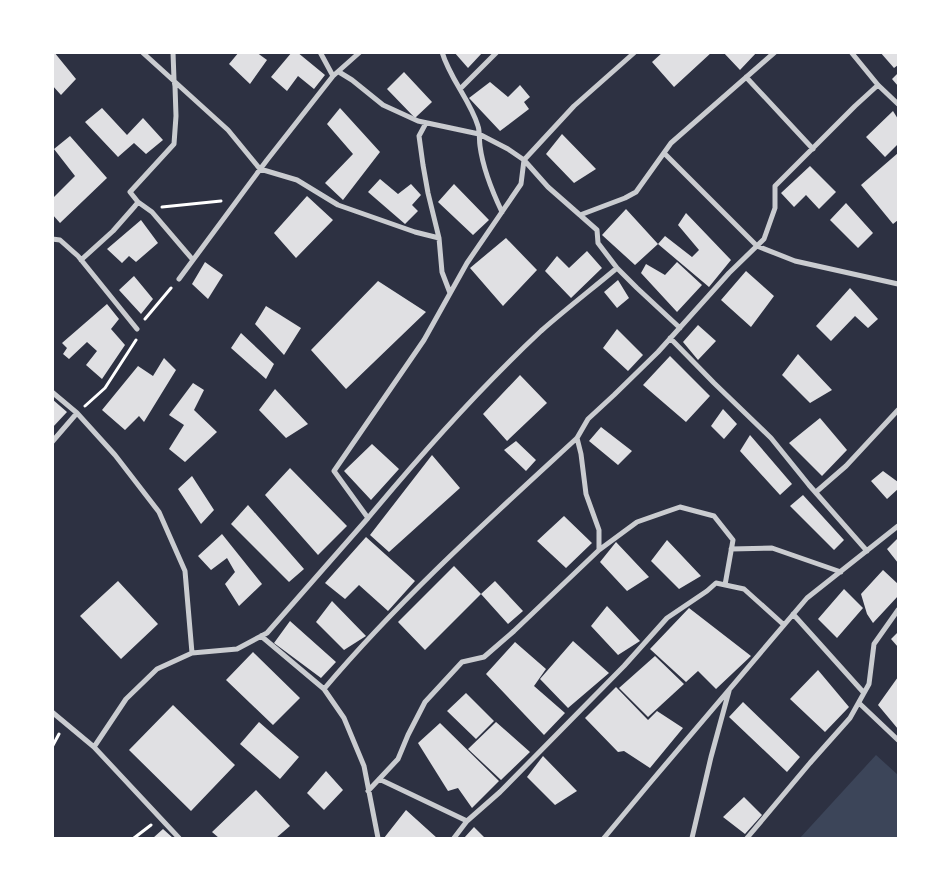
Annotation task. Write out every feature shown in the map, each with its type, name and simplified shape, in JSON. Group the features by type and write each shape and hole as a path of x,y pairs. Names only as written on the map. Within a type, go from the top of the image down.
{"street":[{"path":"142,52 228,130 260,169 297,180 338,205 415,232 439,238"},
{"path":"173,52 176,116 174,144 130,192 138,202 152,212 193,260"},
{"path":"320,52 333,76"},
{"path":"179,278 260,169 333,76 360,52"},
{"path":"442,52 478,127 480,146 490,186 502,212"},
{"path":"460,88 497,52"},
{"path":"368,518 334,471 424,340 467,263 521,184 524,160 574,106 635,52"},
{"path":"580,215 636,192 671,143 774,52"},
{"path":"851,52 878,85 898,104"},
{"path":"339,72 383,105 418,121 479,134 508,149 524,160 548,187 597,230 598,242 617,268 680,328"},
{"path":"746,77 813,149"},
{"path":"324,689 354,653 418,587 576,438 588,419 680,328 729,273 757,246 764,238 775,208 775,186 878,85"},
{"path":"426,123 420,136 423,165 439,238 442,272 450,292"},
{"path":"664,152 757,246 795,261 898,284"},
{"path":"81,260 113,231 138,202"},
{"path":"52,239 60,240 81,260 137,329"},
{"path":"94,747 126,699 157,669 192,653 237,649 267,633 392,488 500,370 543,330 617,268"},
{"path":"670,338 771,438 867,551"},
{"path":"52,392 77,413 116,455 159,512 185,571 192,653"},
{"path":"816,492 846,466 898,410"},
{"path":"52,442 77,413"},
{"path":"576,438 581,454 586,494 599,530 599,550"},
{"path":"368,790 398,759 425,702 462,662 484,657 599,550 637,522 680,507 714,516 733,540 725,585"},
{"path":"604,838 807,598 898,526"},
{"path":"732,549 772,548 841,572"},
{"path":"454,838 467,820 500,792 624,666 667,618 716,583 744,589 784,625"},
{"path":"746,838 850,718 869,684 874,644 898,610"},
{"path":"794,614 864,693"},
{"path":"261,636 324,689 344,718 364,766 378,838"},
{"path":"692,838 711,757 730,690"},
{"path":"859,703 898,740"},
{"path":"52,712 94,747 179,838"},
{"path":"379,779 467,820"}],"path":[{"path":"147,208 238,199"},
{"path":"77,413 105,388 135,342 137,329 179,278"},
{"path":"134,838 160,818"}],"shaded area":[{"path":"876,755 898,775 898,838 800,838"}],"building":[{"path":"52,52 76,79 61,95 52,85"},
{"path":"239,52 256,52 267,60 250,84 229,64"},
{"path":"292,52 297,52 325,75 314,89 298,76 287,91 271,77"},
{"path":"454,52 481,52 482,53 468,68"},
{"path":"663,52 712,52 674,87 652,62"},
{"path":"723,52 757,52 740,70"},
{"path":"880,52 898,52 898,65 894,68"},
{"path":"404,72 432,102 415,118 387,89"},
{"path":"898,73 898,86 892,79"},
{"path":"490,82 508,97 520,85 530,97 524,102 529,109 500,131 469,98"},
{"path":"102,108 127,135 143,118 163,140 146,154 134,143 118,157 85,122"},
{"path":"340,108 380,152 343,200 325,183 353,154 327,124"},
{"path":"893,111 898,119 898,144 885,157 866,137"},
{"path":"562,134 596,169 574,183 546,154"},
{"path":"70,136 107,178 60,223 52,214 52,199 75,176 54,149"},
{"path":"898,153 898,220 893,224 861,185"},
{"path":"810,166 836,192 819,209 806,195 794,207 781,193"},
{"path":"380,179 398,194 411,184 421,195 412,205 418,211 405,224 368,192"},
{"path":"454,184 489,220 473,235 438,202"},
{"path":"307,196 333,220 296,258 274,233"},
{"path":"846,203 873,233 858,248 830,220"},
{"path":"626,209 658,244 635,265 602,235"},
{"path":"686,213 731,260 709,287 658,244 665,236 692,257 699,250 678,225"},
{"path":"141,220 158,243 136,262 129,256 122,263 107,249"},
{"path":"506,238 537,270 503,306 470,268"},
{"path":"587,251 602,268 571,298 545,271 557,256 569,268"},
{"path":"205,262 223,275 208,299 192,284"},
{"path":"677,262 702,285 677,312 641,273 646,264 665,275"},
{"path":"746,271 774,296 751,327 721,300"},
{"path":"134,276 153,299 141,314 119,290"},
{"path":"618,280 629,298 617,308 604,292"},
{"path":"378,281 426,312 346,389 311,350"},
{"path":"850,288 878,319 868,328 855,316 831,341 816,326"},
{"path":"107,304 119,319 111,329 125,345 102,379 86,365 97,351 87,342 69,359 63,354 67,348 62,343"},
{"path":"266,306 301,328 284,355 255,324"},
{"path":"698,325 716,341 698,360 683,342"},
{"path":"617,329 643,355 628,371 603,348"},
{"path":"241,333 274,364 266,379 231,348"},
{"path":"798,354 832,390 810,403 782,375"},
{"path":"670,356 710,396 686,422 643,385"},
{"path":"164,358 176,370 144,422 139,416 125,430 102,410 138,366 153,376"},
{"path":"520,375 547,403 507,441 483,414"},
{"path":"193,383 204,390 194,410 217,432 185,462 169,449 184,425 169,415"},
{"path":"275,389 308,424 286,438 259,410"},
{"path":"52,399 67,412 52,428"},
{"path":"723,409 737,424 724,439 711,426"},
{"path":"820,418 847,450 822,476 789,443"},
{"path":"601,427 632,451 618,465 589,441"},
{"path":"750,435 792,484 780,495 740,451"},
{"path":"516,441 536,460 526,471 504,450"},
{"path":"372,444 399,469 371,500 344,471"},
{"path":"432,455 460,488 389,552 370,535"},
{"path":"290,468 347,526 318,555 265,495"},
{"path":"883,471 898,482 898,489 887,499 871,481"},
{"path":"192,476 214,510 201,524 178,489"},
{"path":"803,495 844,540 834,550 790,506"},
{"path":"248,505 304,569 289,582 231,524"},
{"path":"564,516 592,543 566,568 537,541"},
{"path":"222,534 262,584 239,606 225,584 235,572 227,558 211,570 198,556"},
{"path":"366,537 415,581 388,611 359,585 345,599 325,583"},
{"path":"898,538 898,563 887,549"},
{"path":"667,540 701,576 679,589 651,561"},
{"path":"616,542 649,577 627,591 600,562"},
{"path":"454,566 481,594 425,650 398,622"},
{"path":"883,570 898,584 898,596 873,623 867,614 861,594"},
{"path":"118,581 158,624 121,659 80,616"},
{"path":"495,581 523,611 508,624 481,594"},
{"path":"844,589 863,608 837,638 818,619"},
{"path":"332,601 366,636 344,650 316,622"},
{"path":"607,606 640,641 618,655 591,626"},
{"path":"689,608 751,656 716,689 698,671 686,682 650,649"},
{"path":"290,621 336,662 321,678 274,643"},
{"path":"898,632 898,647 891,639"},
{"path":"573,641 609,673 568,708 540,679"},
{"path":"515,642 546,669 534,686 565,713 544,735 486,674"},
{"path":"253,652 300,698 273,725 226,680"},
{"path":"655,656 684,684 648,717 619,688"},
{"path":"818,670 849,707 825,732 790,699"},
{"path":"898,677 898,729 878,705"},
{"path":"616,687 648,720 657,711 683,728 650,768 624,751 618,752 585,718"},
{"path":"466,693 494,721 476,739 447,711"},
{"path":"743,702 800,757 787,772 729,717"},
{"path":"173,705 235,765 191,811 129,750"},
{"path":"259,722 299,757 280,779 240,744"},
{"path":"496,722 530,752 501,780 468,749"},
{"path":"440,723 499,781 472,808 458,788 448,791 418,743"},
{"path":"543,756 577,791 555,805 527,777"},
{"path":"326,771 343,790 324,810 307,793"},
{"path":"256,790 290,826 276,838 219,838 212,832"},
{"path":"744,797 762,815 745,834 723,817"},
{"path":"406,810 437,838 384,838"},
{"path":"474,827 485,838 464,838"},
{"path":"163,829 173,838 153,838"}]}
